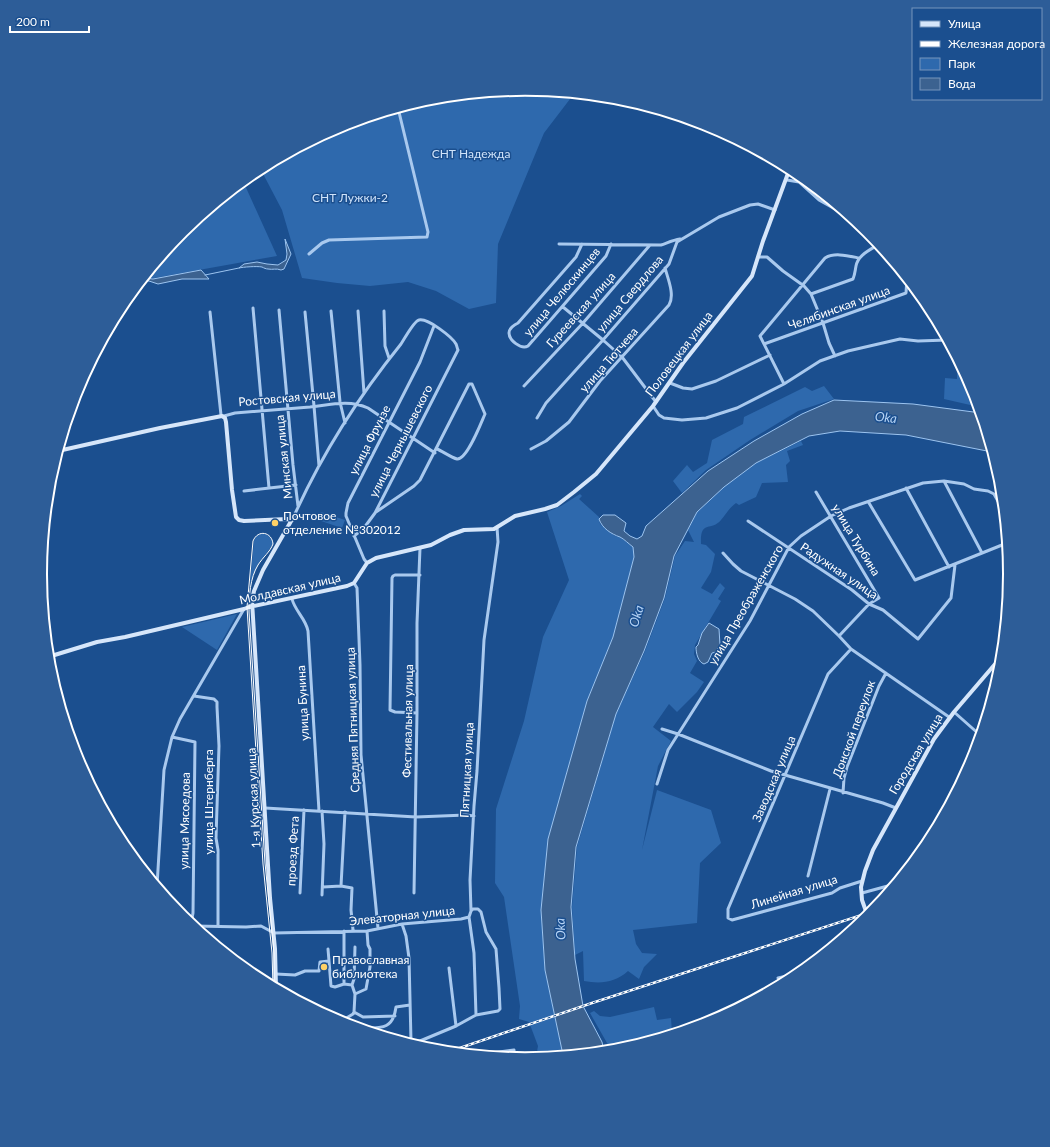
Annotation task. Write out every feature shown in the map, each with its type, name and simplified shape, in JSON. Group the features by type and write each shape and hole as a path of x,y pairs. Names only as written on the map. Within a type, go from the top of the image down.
{"street":[{"path":"309,254 322,242 330,240 427,237 426,225 399,113"},
{"name":"Половецкая улица","path":"497,527 515,516 545,510 557,505 574,492 596,474 653,406 683,363 752,276 762,241 788,174"},
{"path":"787,180 799,182 819,200 832,207"},
{"path":"558,244 661,245 681,239 719,217 750,205 758,204 775,210"},
{"name":"улица Свердлова","path":"537,418 546,403 669,264 677,242 681,239"},
{"name":"улица Челюскинцев","path":"582,244 576,257 511,328 509,333 510,337 520,348 524,349 528,346 563,307 606,256 611,244"},
{"name":"Гуреевская улица","path":"524,386 583,323 650,245"},
{"path":"811,294 853,279 859,258 874,248"},
{"path":"784,384 760,336 804,286 827,256 843,255 859,258"},
{"path":"758,257 767,257 804,286 811,294 835,356"},
{"name":"улица Тютчева","path":"531,449 546,441 569,422 600,381 671,302 671,290 665,268"},
{"name":"Челябинская улица","path":"764,344 906,293 906,286"},
{"path":"563,307 622,357 656,402"},
{"path":"253,308 269,488"},
{"name":"Минская улица","path":"279,310 292,465 298,506"},
{"path":"384,310 385,346 389,358"},
{"path":"331,311 340,402 344,422"},
{"path":"358,311 364,393"},
{"path":"210,312 222,416 226,422 235,515 238,519 244,521 293,518 298,506 344,422 389,358 402,343 416,322 422,320 432,322 434,326"},
{"path":"305,312 319,468"},
{"name":"улица Чернышевского","path":"354,536 364,528 375,513 458,350 456,344 444,332 434,326"},
{"name":"улица Фрунзе","path":"367,563 346,516 348,503 420,362 434,326"},
{"path":"653,406 659,415 664,418 682,420 706,418 737,408 784,384 820,361 835,356 900,339 918,341 942,340"},
{"path":"670,383 683,388 692,388 716,381 770,356"},
{"path":"375,513 414,486 420,480 469,384 472,384 485,414 475,438 464,457 457,459 437,448"},
{"name":"Ростовская улица","path":"63,450 235,412 262,411 340,402 357,404 368,408 434,452"},
{"path":"944,481 982,553"},
{"name":"улица Преображенского","path":"657,784 668,750 750,621 789,548 801,536 831,516 849,508 923,483 944,481 964,484 970,488 988,491 994,494 997,500"},
{"path":"244,491 296,485"},
{"path":"906,488 949,567"},
{"name":"улица Турбина","path":"816,492 879,598 869,604"},
{"path":"869,502 914,580 955,565 1002,545"},
{"name":"1-я Курская улица","path":"276,981 252,606 254,591 263,570 293,518"},
{"name":"Радужная улица","path":"748,521 852,590 869,604 883,610 918,639 951,598 955,565"},
{"path":"367,563 376,558 431,545 450,535 464,530 489,530 497,527"},
{"name":"Пятницкая улица","path":"476,1015 474,953 469,917 471,911 470,880 484,640 498,542 497,527"},
{"name":"Фестивальная улица","path":"414,893 420,548"},
{"path":"723,553 741,570 770,585 813,611 851,649 949,717"},
{"name":"Молдавская улица","path":"54,655 97,642 346,586 354,583 367,563"},
{"path":"417,713 395,712 390,710 391,601 393,576 420,575"},
{"name":"Средняя Пятницкая улица","path":"354,583 357,588 361,755 378,928"},
{"name":"улица Бунина","path":"292,599 294,607 307,626 308,631 324,844 322,895"},
{"path":"839,636 869,604"},
{"path":"157,878 164,770 172,737 180,720 244,609"},
{"name":"Заводская улица","path":"732,920 728,918 728,909 828,674 851,649"},
{"name":"Городская улица","path":"865,909 862,900 862,881 873,850 934,739 949,717 994,665"},
{"name":"Донской переулок","path":"843,793 844,778 847,767 879,686 886,673"},
{"name":"улица Штернберга","path":"194,696 214,700 217,707 219,746 216,838 218,850 218,926"},
{"path":"954,712 976,732"},
{"path":"662,729 771,771 896,808"},
{"name":"улица Мясоедова","path":"172,737 195,742 192,916"},
{"name":"Донской переулок","path":"808,876 830,789"},
{"path":"265,808 416,817 474,816"},
{"name":"проезд Фета","path":"300,893 304,810"},
{"path":"341,886 345,812"},
{"name":"Линейная улица","path":"732,920 832,893 840,888 862,881"},
{"path":"323,886 341,886 352,888 351,910 353,930"},
{"path":"862,893 886,886"},
{"path":"421,1040 456,1026 476,1015 498,1011 500,1009 496,949 486,932 481,912 476,908 471,911"},
{"name":"Элеваторная улица","path":"203,926 261,926 274,933 344,930 366,931 402,924 469,917"},
{"path":"402,924 406,936 409,958 411,1037"},
{"path":"344,930 344,984"},
{"path":"355,994 366,989 368,985 370,949 366,931"},
{"path":"349,1018 354,1012 355,994 352,985 354,979 355,947"},
{"path":"328,949 331,986 335,987 344,984 352,985"},
{"path":"276,974 295,975 305,971 319,971 320,962 329,961"},
{"path":"449,968 456,1026"},
{"path":"376,1027 388,1025 395,1016 396,1007 410,1004"},
{"path":"354,1012 363,1017 395,1016"}],"green space":[{"path":"525,96 570,98 544,133 498,244 496,303 469,309 436,291 408,282 370,286 302,278 282,210 263,174 314,145 342,132 401,112 463,100"},
{"path":"245,186 277,256 150,278 166,258 187,236 210,214"},
{"path":"957,369 973,406 944,399 945,378 957,379"},
{"path":"824,386 834,399 798,411 750,440 706,470 682,493 673,481 687,465 693,472 707,463 712,440 743,424 744,417 805,387 812,391"},
{"path":"801,441 803,445 787,451 790,461 786,465 788,482 762,483 756,497 739,505 736,503 729,509 721,520 702,531 701,544 706,545 715,554 711,572 701,588 712,594 720,583 725,588 718,599 721,601 695,645 694,654 697,661 690,673 704,682 697,692 677,712 669,704 653,727 671,741 658,766 642,850 657,790 711,810 721,843 700,863 697,923 633,930 636,944 642,953 657,954 644,967 639,979 628,971 618,978 607,982 584,981 583,951 575,955 572,907 577,847 616,714 645,651 665,598 675,556 685,541 694,542 688,530 697,512 724,487 756,463"},
{"path":"580,494 582,496 579,499 599,517 600,524 615,536 620,537 633,547 634,557 613,637 587,701 548,840 541,910 545,970 562,1049 537,1051 538,1046 529,1022 519,1019 520,1006 504,897 495,883 496,809 524,721 543,637 569,580 547,512 561,506"},
{"path":"321,512 345,520 342,528 318,520"},
{"path":"260,534 269,536 272,539 273,544 258,565 250,583 254,541 256,536"},
{"path":"237,614 217,650 182,627"},
{"path":"654,1007 657,1020 671,1018 672,1028 649,1035 607,1044 590,1013 594,1011 600,1016 610,1017"}],"water":[{"path":"285,239 291,254 284,269 266,269 262,267 239,268 244,264 257,262 278,265 286,260 287,254"},
{"path":"201,270 209,279 182,279 158,284 148,281 149,279"},
{"name":"Oka","path":"834,400 913,404 975,412 987,451 906,435 840,431 809,436 756,463 724,487 697,512 674,556 664,598 644,651 616,714 576,847 571,907 575,959 583,1006 603,1044 562,1049 545,970 541,910 548,839 587,701 613,637 634,557 633,547 622,538 607,530 599,519 603,515 615,515 626,523 624,531 637,539 642,536 646,526 708,471 754,441 802,414"},
{"path":"709,623 719,629 720,645 716,652 712,653 708,662 704,664 699,659 696,647 702,633"}],"waterway":[{"path":"205,275 239,268"}],"tram line":[{"path":"273,979 272,953 263,864 247,607 253,541 255,537 261,534 268,535 273,544 255,570 250,594 249,612 265,863 274,953 274,980"}],"railway":[{"path":"463,1047 857,916"}],"place":[{"name":"Почтовое отделение №302012","path":"275,523"},
{"name":"Православная библиотека","path":"324,967"}],"park label":[{"name":"СНТ Надежда","path":"471,154"},
{"name":"СНТ Лужки-2","path":"350,198"}]}
